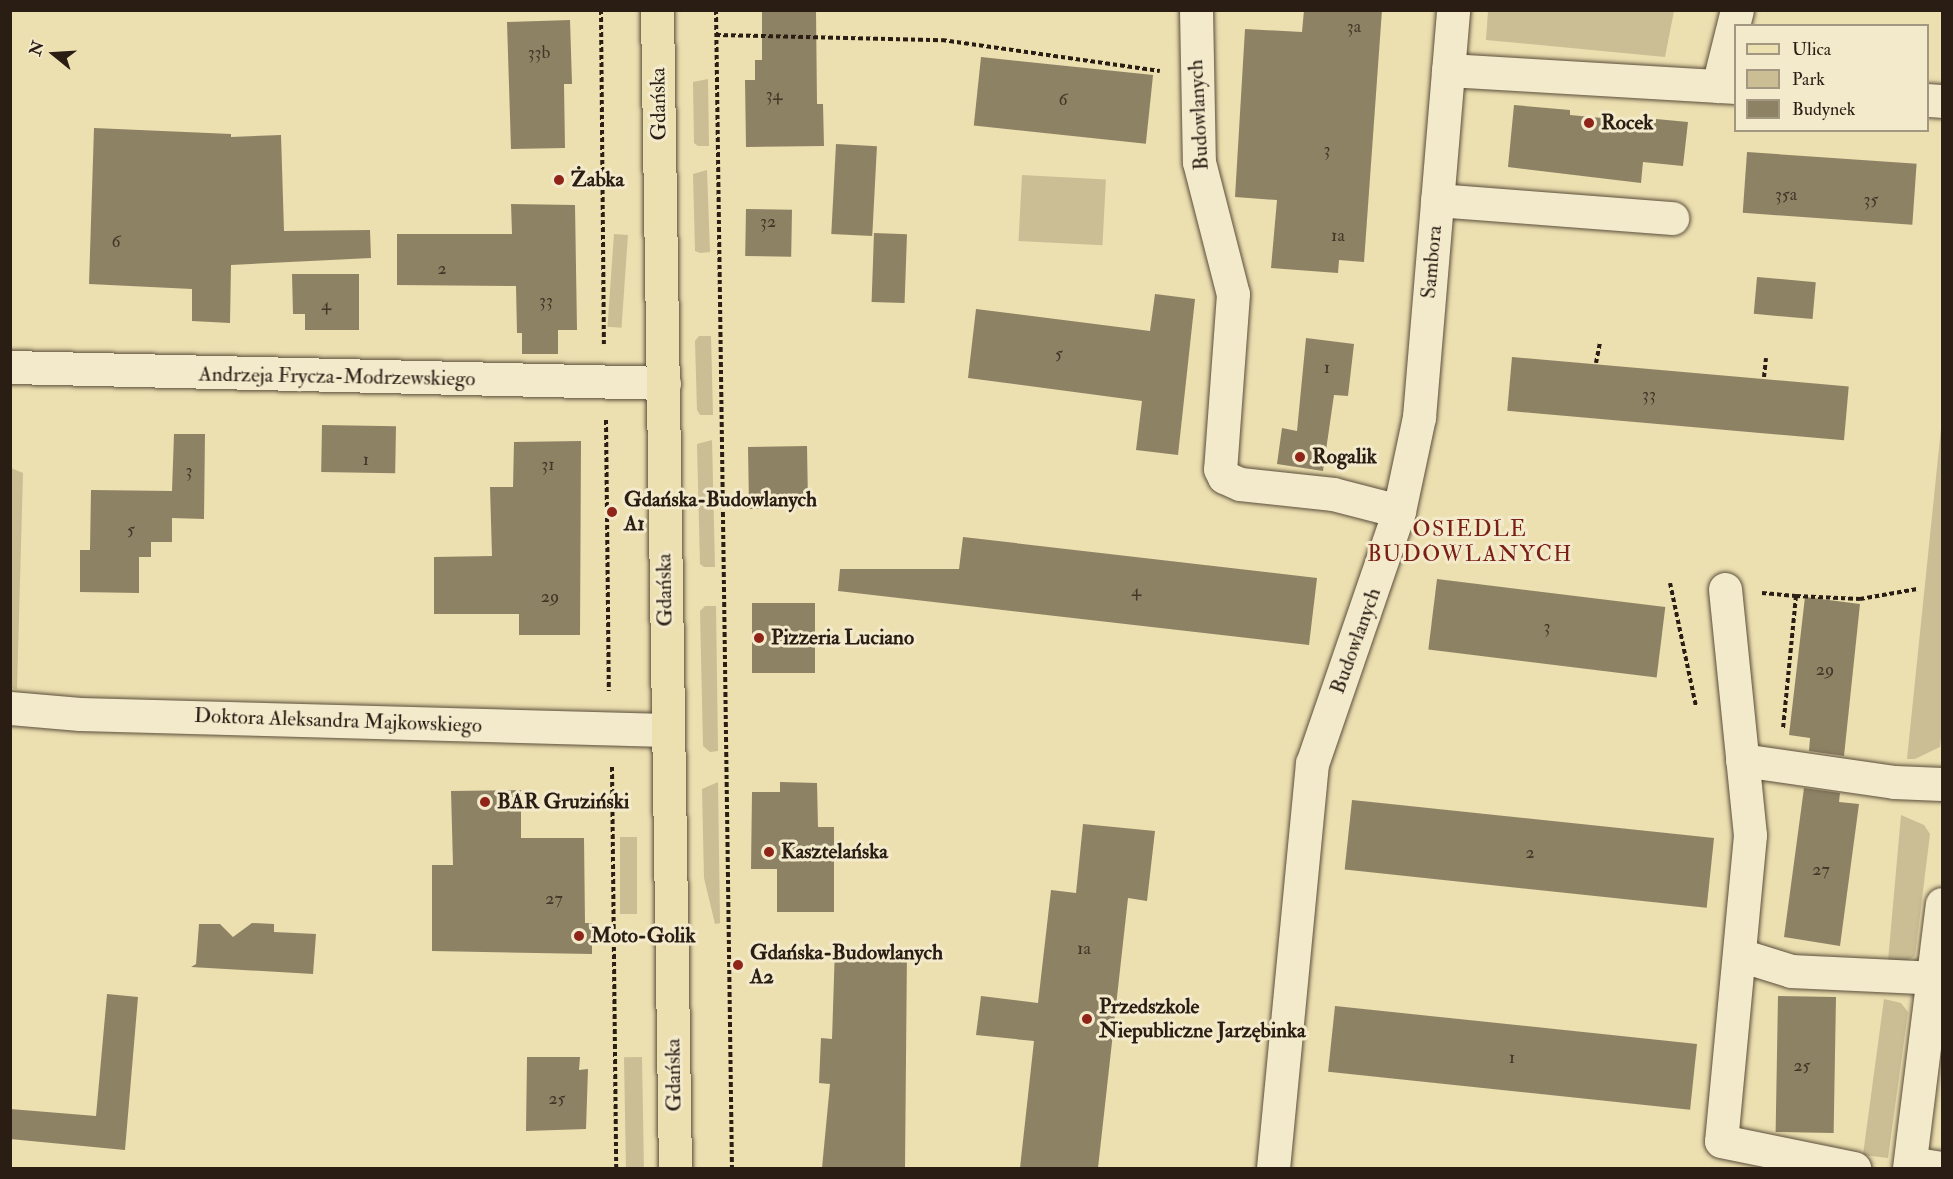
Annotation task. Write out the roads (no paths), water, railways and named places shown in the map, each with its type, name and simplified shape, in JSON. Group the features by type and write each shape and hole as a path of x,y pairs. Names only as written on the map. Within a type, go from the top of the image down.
{"main road":[{"name":"Gdańska","path":"657,10 664,383 666,730 675,1168"}],"street":[{"name":"Budowlanych","path":"1196,10 1199,162 1233,294 1220,469 1224,477 1240,484 1333,494 1399,512 1312,764 1273,1168"},
{"name":"Sambora","path":"1399,512 1419,417 1453,10"},
{"path":"1448,70 1727,87 1734,33"},
{"path":"1437,200 1672,218"},
{"name":"Andrzeja Frycza-Modrzewskiego","path":"11,368 664,383"},
{"path":"1725,589 1750,836 1721,1142 1854,1168"},
{"name":"Doktora Aleksandra Majkowskiego","path":"10,708 80,714 666,730"},
{"path":"1742,760 1894,782 1942,784"},
{"path":"1942,904 1938,978 1910,1166 1942,1168"},
{"path":"1740,955 1791,971 1938,978"}],"place":[{"name":"Rocek","path":"1589,123"},
{"name":"Żabka","path":"559,180"},
{"name":"Rogalik","path":"1300,457"},
{"name":"Gdańska-Budowlanych A1","path":"612,512"},
{"name":"Pizzeria Luciano","path":"759,638"},
{"name":"BAR Gruziński","path":"485,802"},
{"name":"Kasztelańska","path":"769,852"},
{"name":"Moto-Golik","path":"579,936"},
{"name":"Gdańska-Budowlanych A2","path":"738,965"},
{"name":"Przedszkole Niepubliczne Jarzębinka","path":"1087,1019"}],"district":[{"name":"OSIEDLE BUDOWLANYCH","path":"1470,542"}]}
